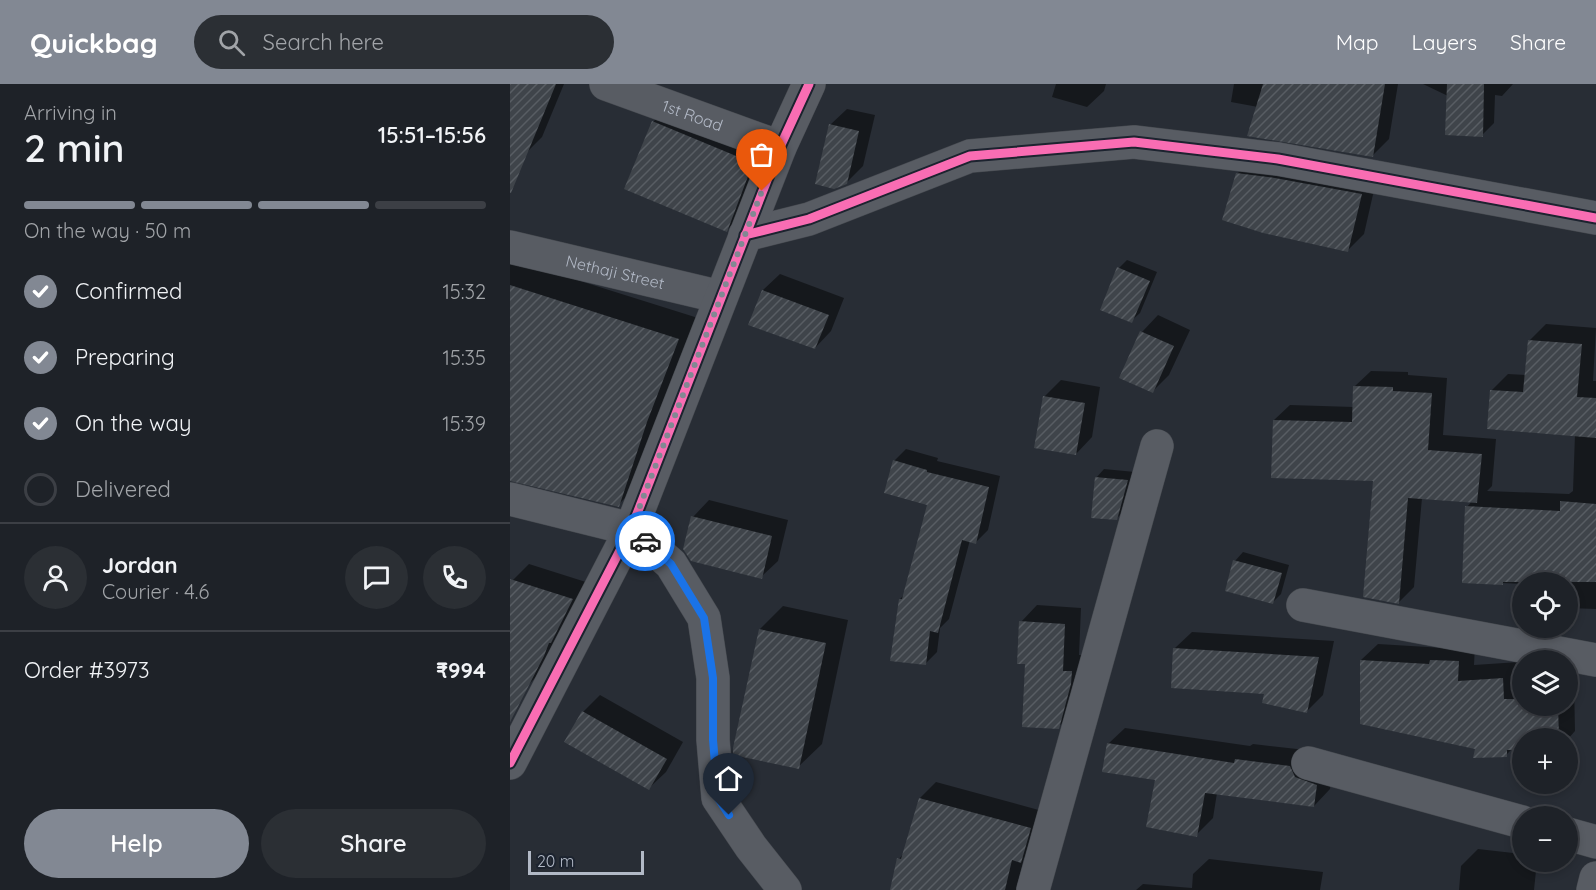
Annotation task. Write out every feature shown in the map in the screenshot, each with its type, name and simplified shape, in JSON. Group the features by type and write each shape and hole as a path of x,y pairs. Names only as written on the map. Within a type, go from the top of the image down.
{"street":[{"name":"1st Road","path":"606,84 780,147"},
{"path":"510,762 631,529 780,147 809,84"},
{"path":"745,235 809,219 970,156 1134,142 1278,159 1596,218"},
{"name":"Nethaji Street","path":"510,247 721,297"},
{"path":"1033,890 1157,446"},
{"path":"510,499 631,529 671,564 704,618 713,678 713,740 718,798 751,847 785,890"},
{"path":"1303,605 1596,660"},
{"path":"1308,763 1512,819"},
{"path":"1578,837 1596,842"},
{"path":"1593,890 1596,878"}],"building":[{"path":"510,84 556,84 511,193 510,193"},
{"path":"1263,84 1385,84 1373,157 1247,136"},
{"path":"1447,84 1484,84 1483,137 1445,135"},
{"path":"652,121 753,163 727,232 624,189"},
{"path":"829,124 859,131 847,184 834,189 815,184"},
{"path":"1236,173 1362,194 1348,252 1263,233 1222,220"},
{"path":"1117,267 1150,281 1132,323 1100,310"},
{"path":"510,285 679,339 647,422 619,507 510,481"},
{"path":"762,290 829,315 815,349 748,325"},
{"path":"1140,331 1174,346 1153,393 1119,378"},
{"path":"1528,340 1582,344 1577,397 1596,398 1596,438 1487,429 1490,390 1523,392"},
{"path":"1353,386 1393,387 1393,391 1432,393 1428,450 1482,454 1477,503 1408,498 1399,604 1363,597 1373,481 1271,478 1273,420 1352,422"},
{"path":"1043,396 1085,403 1076,455 1034,448"},
{"path":"893,460 927,470 927,472 989,487 976,544 962,540 938,633 930,631 926,665 890,661 899,599 902,599 927,505 884,493"},
{"path":"1095,477 1128,480 1117,520 1091,518"},
{"path":"1560,501 1596,504 1596,582 1578,582 1578,572 1512,572 1512,582 1503,582 1503,585 1462,583 1465,506 1560,511"},
{"path":"691,516 772,536 762,579 691,561 683,549"},
{"path":"1233,560 1282,573 1273,604 1225,591"},
{"path":"510,579 573,599 510,722"},
{"path":"1019,621 1065,624 1063,671 1072,671 1071,684 1059,729 1022,727 1025,664 1017,664"},
{"path":"759,629 826,643 799,769 733,755"},
{"path":"1173,648 1319,657 1307,713 1262,703 1264,694 1171,688"},
{"path":"1360,660 1429,664 1430,660 1459,661 1458,681 1503,678 1504,699 1512,699 1512,716 1558,716 1559,728 1512,728 1512,750 1507,750 1507,757 1473,758 1475,749 1360,724"},
{"path":"582,711 667,759 649,790 564,742"},
{"path":"1107,743 1234,763 1235,759 1290,766 1295,777 1317,785 1314,807 1205,793 1197,837 1146,827 1155,780 1102,772"},
{"path":"919,798 1031,828 1021,863 1012,860 1005,890 890,890 897,858 901,859"}],"cycle path":[{"path":"510,763 631,529 780,147 809,84"},
{"path":"745,235 809,219 970,156 1134,142 1278,159 1596,218"}],"way so far":[{"path":"645,541 631,529 762,191"}],"route":[{"path":"645,541 671,564 704,618 713,678 713,740 718,798 729,815"}]}
